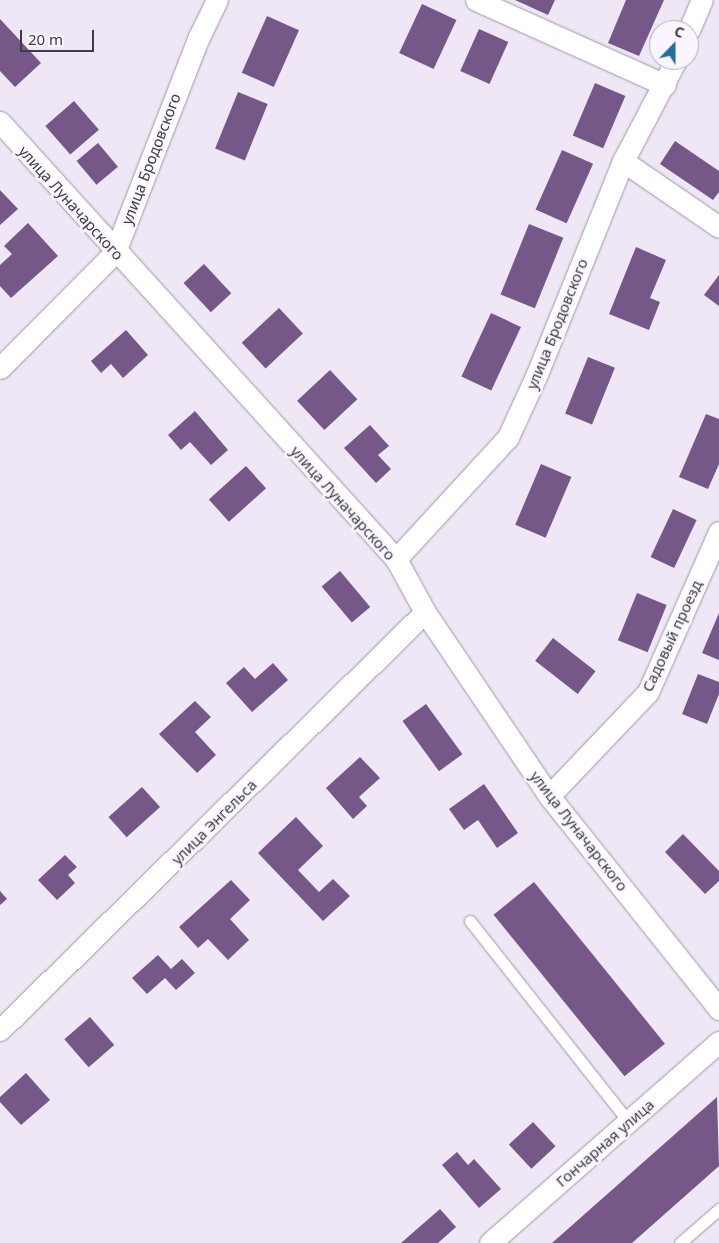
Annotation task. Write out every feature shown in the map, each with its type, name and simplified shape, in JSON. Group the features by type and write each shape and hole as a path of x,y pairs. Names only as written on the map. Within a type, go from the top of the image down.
{"street":[{"name":"улица Бродовского","path":"0,368 115,252 199,37 217,0"},
{"path":"476,0 665,85"},
{"path":"693,20 702,0"},
{"name":"улица Бродовского","path":"396,560 508,438 537,374 623,161 672,70"},
{"name":"улица Луначарского","path":"0,122 115,252 396,560 424,612 549,796 719,1009"},
{"path":"623,161 719,227"},
{"name":"Садовый проезд","path":"549,796 648,692 719,532"},
{"name":"улица Энгельса","path":"0,1030 424,612"},
{"name":"Гончарная улица","path":"490,1243 719,1042"}],"lane":[{"path":"470,921 629,1122"},
{"path":"680,1243 719,1210"}],"building":[{"path":"515,0 555,0 548,15"},
{"path":"626,0 664,0 655,20 649,20 649,34 639,56 608,43"},
{"path":"422,4 456,20 434,69 399,53"},
{"path":"267,16 299,30 274,87 242,73"},
{"path":"0,19 41,63 15,87 0,71"},
{"path":"479,29 508,42 490,84 460,71"},
{"path":"595,83 625,96 603,148 573,135"},
{"path":"238,92 268,104 245,161 215,149"},
{"path":"74,101 99,130 70,155 45,126"},
{"path":"675,141 719,171 719,192 713,200 660,164"},
{"path":"98,143 118,167 96,185 77,161"},
{"path":"562,150 593,164 567,223 536,209"},
{"path":"0,190 18,209 0,225"},
{"path":"28,223 58,256 11,298 0,286 0,265 12,254 4,246"},
{"path":"529,224 563,238 535,308 501,294"},
{"path":"636,247 666,260 650,298 660,302 649,330 609,314"},
{"path":"204,264 231,293 211,312 184,283"},
{"path":"719,275 719,306 704,295"},
{"path":"279,308 303,334 266,368 242,343"},
{"path":"491,313 521,327 491,390 461,376"},
{"path":"126,330 148,355 123,378 111,364 101,373 91,361"},
{"path":"588,357 615,368 592,424 565,414"},
{"path":"330,370 357,399 324,430 297,401"},
{"path":"195,411 228,450 211,465 190,442 181,450 168,435"},
{"path":"706,414 719,419 719,464 708,489 679,477"},
{"path":"370,425 389,446 378,455 391,469 376,483 344,448"},
{"path":"541,464 571,477 546,538 515,525"},
{"path":"246,466 266,488 229,522 209,499"},
{"path":"673,509 697,520 674,568 651,557"},
{"path":"340,571 370,607 352,622 322,586"},
{"path":"637,593 667,605 648,652 618,640"},
{"path":"719,613 719,660 702,653"},
{"path":"553,638 596,671 578,694 535,661"},
{"path":"273,663 288,680 252,712 226,683 244,667 255,679"},
{"path":"698,674 719,682 719,694 707,724 682,714"},
{"path":"195,701 211,717 195,732 216,755 197,773 159,734"},
{"path":"426,704 462,754 439,771 403,721"},
{"path":"360,757 380,778 359,797 367,806 353,819 326,788"},
{"path":"484,784 518,833 497,848 478,820 464,830 449,809"},
{"path":"142,787 160,807 127,837 109,817"},
{"path":"296,817 323,846 298,870 319,892 333,879 350,896 323,921 258,853"},
{"path":"683,834 719,871 719,881 705,894 665,852"},
{"path":"65,855 77,867 68,875 75,883 57,900 38,880"},
{"path":"231,880 250,900 230,919 249,940 228,960 208,939 198,948 179,927"},
{"path":"534,882 665,1044 624,1076 494,915"},
{"path":"0,891 7,899 0,905"},
{"path":"158,955 171,969 182,959 195,973 176,990 165,978 147,994 132,978"},
{"path":"90,1017 114,1045 89,1067 64,1039"},
{"path":"26,1073 50,1100 21,1125 0,1102 0,1097"},
{"path":"717,1097 719,1166 632,1243 552,1243"},
{"path":"533,1122 556,1146 531,1169 509,1145"},
{"path":"457,1152 468,1165 474,1159 501,1189 479,1208 442,1165"},
{"path":"440,1209 456,1227 438,1243 401,1243"}]}
